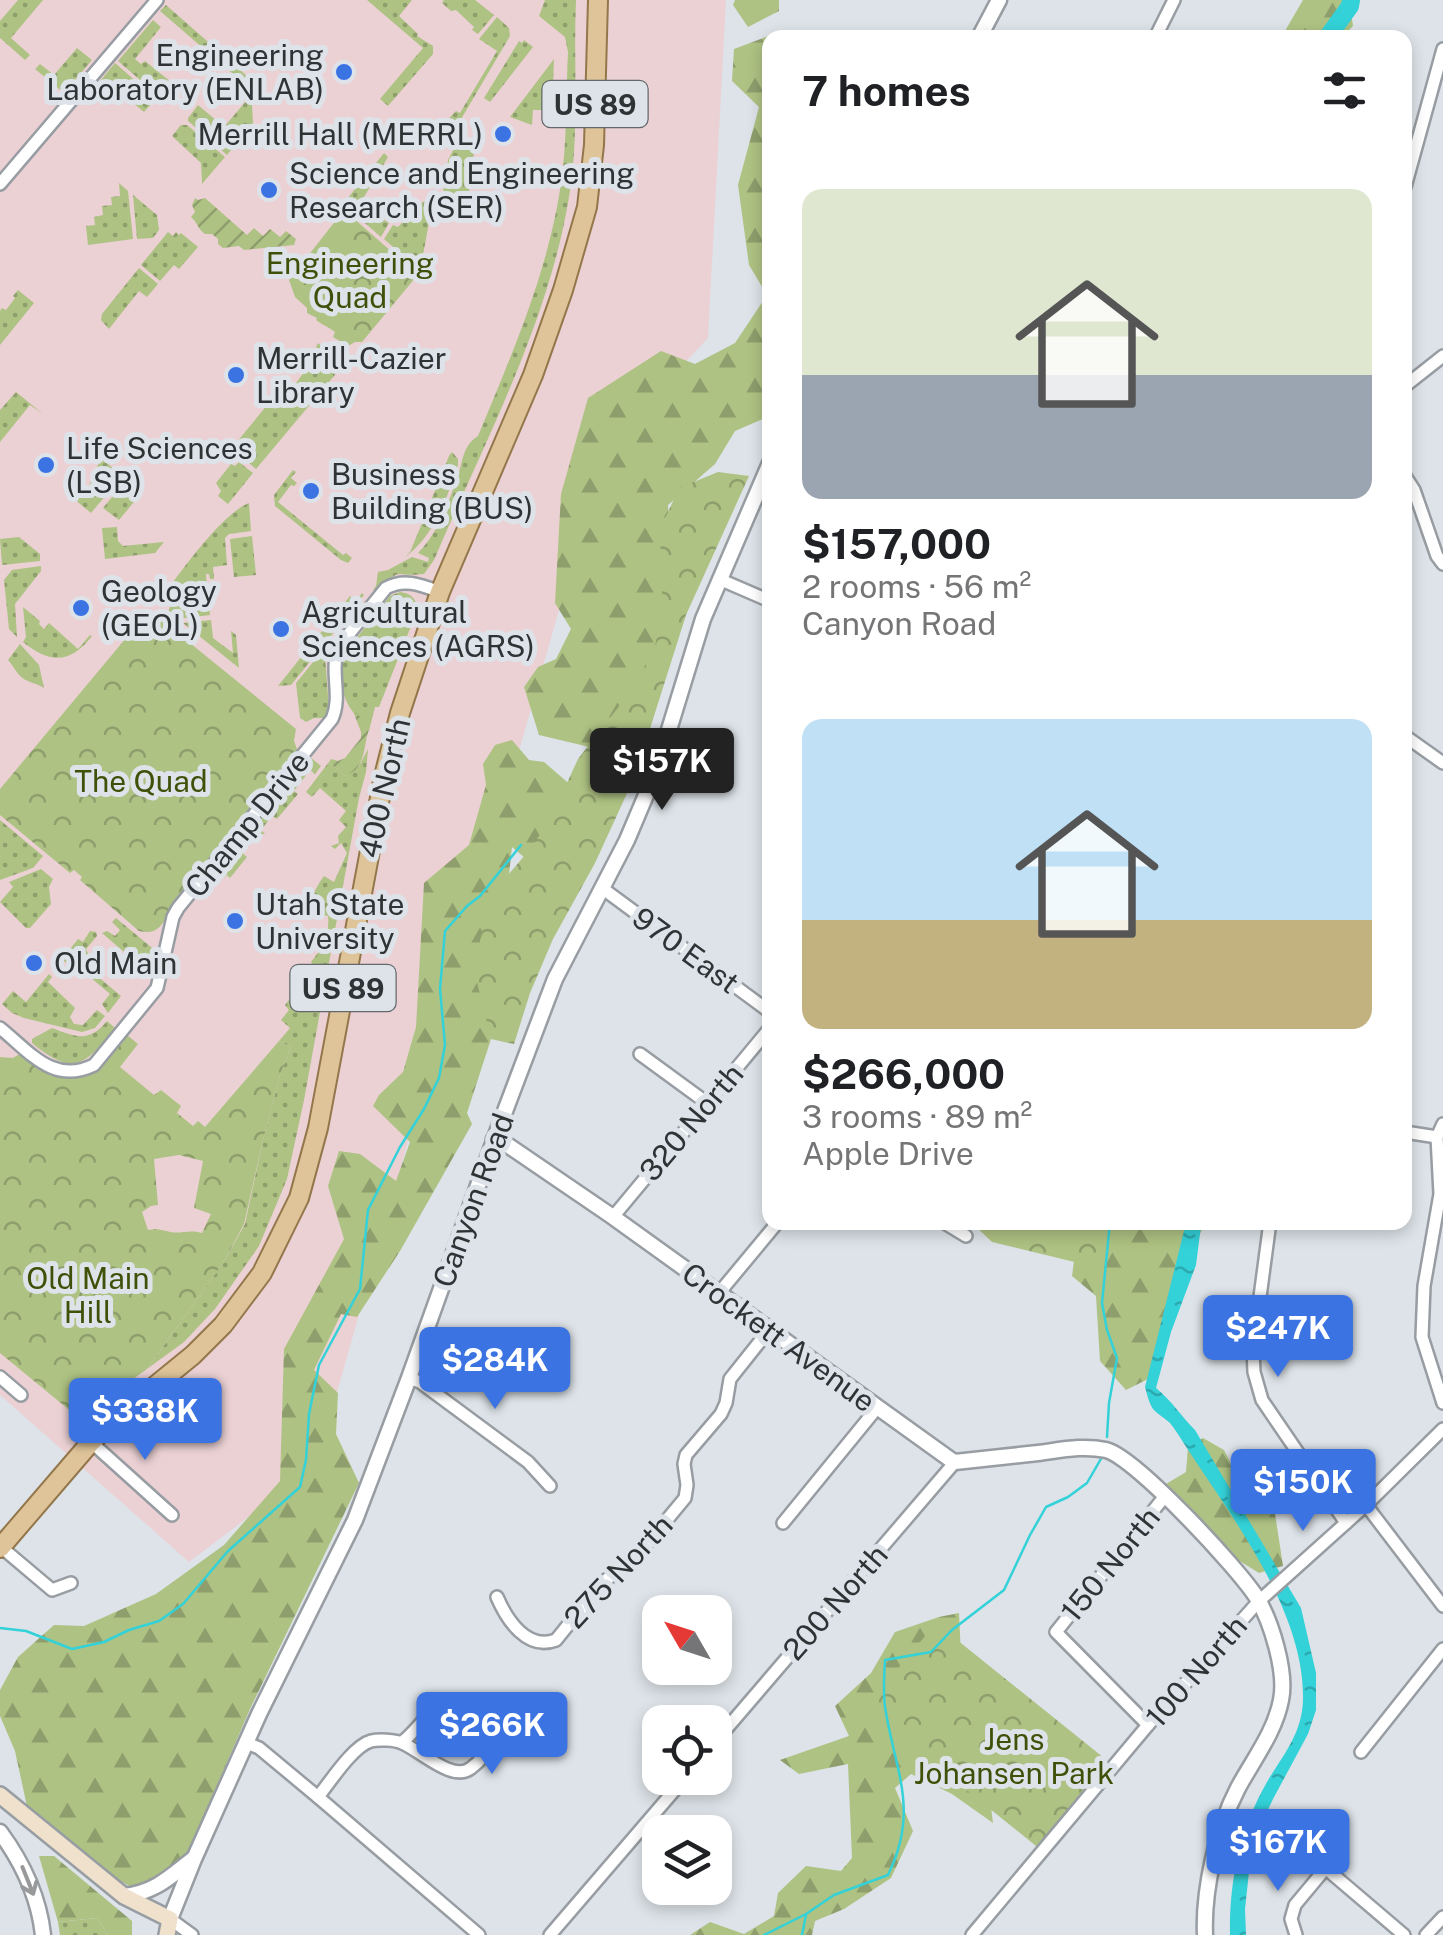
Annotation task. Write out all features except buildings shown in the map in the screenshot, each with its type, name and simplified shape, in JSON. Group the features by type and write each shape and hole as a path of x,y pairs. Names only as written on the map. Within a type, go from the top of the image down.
{"main road":[{"name":"400 North","path":"0,1548 91,1442 223,1325 262,1272 299,1198 318,1128 384,776 400,713 440,592 533,375 587,207 594,145 598,0"},
{"path":"0,1795 168,1927"}],"street":[{"path":"0,184 158,0"},
{"path":"983,30 998,0"},
{"path":"1159,30 1174,0"},
{"path":"1412,161 1443,49"},
{"path":"1412,380 1443,356"},
{"name":"Canyon Road","path":"168,1927 247,1743 356,1520 555,979 626,840 657,769 703,619 762,481"},
{"path":"1412,487 1443,564"},
{"path":"719,578 762,597"},
{"name":"Champ Drive","path":"0,1028 57,1070 76,1071 94,1064 157,988 178,908 332,719 337,704 334,672 340,645 386,588 404,582 440,592"},
{"path":"1412,741 1443,763"},
{"name":"970 East","path":"602,888 762,1006"},
{"name":"320 North","path":"613,1217 762,1038"},
{"path":"640,1054 707,1103"},
{"path":"1443,1124 1438,1137 1440,1194 1424,1286 1422,1337 1443,1403"},
{"path":"1412,1133 1438,1137"},
{"name":"Crockett Avenue","path":"494,1139 613,1217 955,1462"},
{"path":"719,1293 771,1230"},
{"path":"956,1230 966,1236"},
{"path":"1269,1230 1253,1349 1254,1372 1262,1400 1346,1523"},
{"name":"275 North","path":"497,1597 514,1626 535,1642 546,1644 556,1640 602,1583 636,1557 685,1498 686,1454 721,1414 730,1380 769,1330"},
{"path":"0,1376 20,1394"},
{"path":"409,1378 420,1382 528,1462 550,1486"},
{"path":"783,1523 877,1408"},
{"name":"100 North","path":"972,1935 1148,1725 1259,1601 1443,1429"},
{"path":"91,1442 172,1514"},
{"path":"955,1462 1086,1447 1111,1451 1194,1524 1259,1601 1279,1658 1282,1696 1260,1750 1236,1791 1216,1846 1205,1935"},
{"name":"200 North","path":"732,1722 955,1462"},
{"name":"150 North","path":"1148,1725 1056,1632 1164,1496"},
{"path":"1366,1505 1443,1606"},
{"path":"0,1548 52,1590 71,1583"},
{"path":"1362,1752 1443,1649"},
{"path":"318,1797 358,1749 371,1741 402,1742 440,1706 448,1706 481,1728 488,1744 473,1767 459,1773 402,1742"},
{"path":"247,1743 318,1797 479,1935"},
{"path":"550,1935 670,1795"},
{"path":"0,1832 24,1868 44,1935"},
{"path":"1303,1849 1404,1935"},
{"path":"124,1896 155,1889 194,1859"},
{"path":"1296,1935 1291,1919 1295,1905 1325,1869"},
{"path":"1426,1935 1443,1917"},
{"path":"168,1927 192,1935"}],"shaded area":[{"name":"Utah State University","path":"0,0 726,0 708,338 605,448 316,1466 189,1562 0,1395"}],"green space":[{"path":"18,0 43,0 11,38 30,55 25,60 0,38 0,21"},
{"path":"367,0 412,0 399,16 417,36 433,46 433,54 388,106 380,99 423,48"},
{"path":"475,0 494,15 478,34 456,10 451,11 442,3"},
{"path":"545,0 576,0 572,172 559,245 530,337 434,560 424,574 395,575 378,592 373,590 378,572 412,557 428,562 429,558 418,553 446,509 466,450 478,436 518,337 551,236 563,167 568,52 565,37 539,16"},
{"path":"735,0 779,0 779,11 748,27 733,5"},
{"path":"1303,0 1349,0 1353,26 1349,30 1286,30"},
{"path":"166,5 247,76 251,92 160,11"},
{"path":"497,17 509,28 510,36 444,148 437,147 438,142 431,135 427,143 413,135 421,124 434,134 456,111 460,113 497,51 479,39"},
{"path":"153,20 161,27 135,59 141,64 145,61 171,82 160,95 118,61"},
{"path":"762,38 762,287 749,265 738,185 759,107 732,81 734,49"},
{"path":"519,41 533,47 490,102 484,98"},
{"path":"77,48 92,60 64,93 35,69 40,64 54,75"},
{"path":"554,59 552,107 533,110 532,125 510,117"},
{"path":"115,63 153,96 155,100 144,112 120,92 112,90 106,96 95,87"},
{"path":"247,100 252,105 253,123 227,155 188,121 198,105 224,127"},
{"path":"181,125 187,125 225,157 202,184 201,163 172,136"},
{"path":"460,137 475,141 466,218 440,213 448,160"},
{"path":"384,153 388,157 361,202 389,223 381,237 343,204"},
{"path":"119,183 128,191 133,239 88,245 86,226 95,225 94,217 103,215 102,206 112,205 111,197 120,196"},
{"path":"133,195 157,215 159,230 153,238 137,239"},
{"path":"434,196 423,255 416,264 384,239 393,225 398,227 419,204"},
{"path":"195,198 205,198 247,235 254,228 263,236 270,229 280,237 286,231 296,239 294,245 223,248 212,234 200,230 191,217"},
{"name":"Engineering Quad","path":"344,210 416,273 362,342 348,346 307,313 289,280"},
{"path":"168,232 173,236 181,233 198,247 179,269 174,265 160,281 141,265"},
{"path":"139,268 158,284 147,297 139,291 109,329 101,320 102,314"},
{"path":"18,290 34,303 0,345 0,311 6,310"},
{"path":"762,302 762,419 735,431 715,464 668,505 668,652 602,750 539,735 524,687 538,667 556,659 571,629 555,603 561,494 588,398 661,351 695,364 735,343"},
{"path":"318,343 335,357 338,371 316,398 296,383 320,351"},
{"path":"295,385 313,401 256,469 249,463 247,451 236,443 268,404 275,409"},
{"path":"16,392 43,414 30,405 0,442 0,410"},
{"path":"452,452 458,465 444,504 424,539 404,558 425,516 435,519 426,513"},
{"path":"101,458 122,476 91,513 68,494 74,485 86,493"},
{"path":"239,462 253,473 228,504 218,496 221,491 216,483 231,464"},
{"path":"293,470 296,472 291,478 297,483 278,502 343,555 352,558 348,563 275,506 274,495"},
{"path":"718,472 749,476 686,615 635,776 595,863 553,939 514,1044 491,1039 474,970 482,931 503,881 551,818 578,759 634,687 655,646 663,574 659,532 679,488"},
{"path":"126,480 136,487 132,492 138,497 119,520 103,508"},
{"path":"249,503 251,531 225,538 227,565 213,567 214,579 206,574 207,590 163,595 215,530"},
{"path":"117,527 118,541 123,546 164,542 155,553 105,559 102,528"},
{"path":"252,536 256,575 234,577 230,539"},
{"path":"19,537 40,554 40,561 2,565 0,539"},
{"path":"41,566 15,604 17,637 9,629 4,580 12,570"},
{"path":"400,592 413,598 417,611 379,707 375,707 369,731 346,699 342,661 390,596"},
{"path":"208,595 210,615 177,619 168,612 173,599"},
{"path":"364,595 291,685 278,686 350,596 356,601"},
{"path":"23,607 44,629 49,623 78,649 92,636 76,652 68,656 42,654 23,642"},
{"name":"The Quad","path":"146,614 156,622 159,618 296,729 294,741 298,752 160,926 146,932 139,931 80,880 82,877 74,870 70,873 0,815 0,789"},
{"path":"211,620 213,638 233,653 231,631 236,635 239,668 183,623"},
{"path":"20,644 39,665 44,688 22,678 8,660"},
{"path":"328,644 325,655 329,710 325,718 306,722 300,718 296,683"},
{"path":"353,711 366,721 369,730 361,762 345,776 329,762 345,758 361,738"},
{"path":"512,740 529,760 544,762 581,794 537,868 512,847 504,920 480,972 491,1039 467,1113 472,1124 400,1251 357,1317 341,1314 314,1370 338,1393 336,1434 359,1483 250,1709 190,1848 167,1874 137,1890 102,1871 28,1811 15,1751 0,1716 0,1690 18,1657 54,1625 84,1626 156,1594 224,1545 280,1481 284,1349 344,1239 328,1186 339,1151 360,1154 396,1181 410,1142 373,1106 403,1072 416,1027 424,883 469,845 486,785 483,764 495,745"},
{"path":"368,749 287,1179 259,1246 215,1309 184,1342 147,1369 223,1263 245,1224 263,1140 291,1047 279,1041 290,1028 281,1020 289,1010 285,1005 313,965 311,962 326,935 328,916 318,914 308,903 324,876 334,882 347,853 341,843 335,849 331,846 339,843 338,836 346,827 339,820 346,811 320,788 312,797 306,792 329,762 345,776 359,766"},
{"path":"310,757 321,766 315,774 310,770 294,791 298,794 277,819 272,816 261,830 265,834 259,841 254,838 242,853 247,857 230,878 215,873"},
{"path":"0,820 43,856 33,868 0,880"},
{"path":"41,869 53,879 49,887 51,904 26,928 0,902 13,887 9,882"},
{"path":"116,918 157,952 143,969 139,966 143,960 136,954 131,958 102,933 107,931 115,936 120,930 112,922"},
{"path":"90,931 97,936 86,949 90,958 84,965 121,996 108,1013 102,1004 110,994 62,959"},
{"path":"49,974 52,977 48,982 75,1008 70,1017 74,1024 83,1025 97,1010 105,1016 95,1028 82,1032 24,1018 2,1004 13,991 26,1002"},
{"path":"107,1021 115,1028 95,1051 78,1062 58,1060 32,1043 32,1039 52,1028 82,1036 94,1033"},
{"name":"Old Main Hill","path":"127,1035 138,1044 120,1067 154,1095 161,1090 181,1106 177,1113 193,1126 198,1121 205,1127 279,1041 291,1047 280,1075 244,1224 223,1263 147,1369 79,1418 0,1353 0,1057 13,1058 21,1053 49,1072 80,1077 101,1066","holes":["179,1155 203,1161 194,1208 211,1214 202,1233 148,1230 142,1212 158,1205 154,1159"]},
{"path":"979,1230 1107,1230 1095,1267 992,1242"},
{"path":"1078,1230 1202,1230 1178,1282 1148,1379 1126,1390 1100,1361 1096,1296 1072,1276"},
{"path":"1203,1438 1224,1450 1249,1498 1274,1507 1283,1566 1259,1573 1230,1555 1166,1484 1186,1472 1188,1447"},
{"path":"959,1613 961,1656 993,1823 952,1794 911,1774 895,1788 913,1831 891,1878 844,1909 815,1921 812,1935 690,1935 710,1922 744,1934 774,1916 778,1893 806,1866 841,1871 852,1858 848,1764 799,1774 780,1760 849,1736 835,1706 871,1673 895,1632"},
{"name":"Jens Johansen Park","path":"936,1623 1114,1766 1041,1850 865,1708"},
{"path":"39,1856 54,1856 132,1921 132,1935 108,1935 97,1918 58,1922"},
{"path":"97,1918 108,1935 60,1935 58,1922"}],"water":[{"path":"1184,1230 1200,1230 1196,1265 1171,1332 1156,1388 1195,1430 1301,1608 1316,1673 1316,1710 1308,1734 1252,1844 1246,1935 1230,1935 1238,1856 1258,1800 1299,1723 1303,1700 1300,1666 1292,1632 1261,1565 1174,1428 1153,1409 1145,1387"}],"waterway":[{"path":"1333,30 1351,0"},
{"path":"0,1628 26,1631 72,1649 104,1642 159,1621 183,1604 228,1551 300,1487 319,1365 360,1289 368,1210 439,1078 445,1045 440,989 445,931 480,896 521,845"},
{"path":"1107,1437 1117,1358 1102,1303 1109,1230"},
{"path":"764,1935 834,1895 888,1875 897,1851 904,1810 885,1707 885,1660 931,1652 952,1630 1004,1590 1046,1507 1087,1483 1102,1457"},
{"path":"802,1935 806,1915"}],"place":[{"name":"Engineering Laboratory (ENLAB)","path":"344,72"},
{"name":"Merrill Hall (MERRL)","path":"503,134"},
{"name":"Science and Engineering Research (SER)","path":"269,190"},
{"name":"Merrill-Cazier Library","path":"236,375"},
{"name":"Life Sciences (LSB)","path":"46,465"},
{"name":"Business Building (BUS)","path":"311,491"},
{"name":"Geology (GEOL)","path":"81,608"},
{"name":"Agricultural Sciences (AGRS)","path":"281,629"},
{"name":"Utah State University","path":"235,921"},
{"name":"Old Main","path":"34,963"}]}
